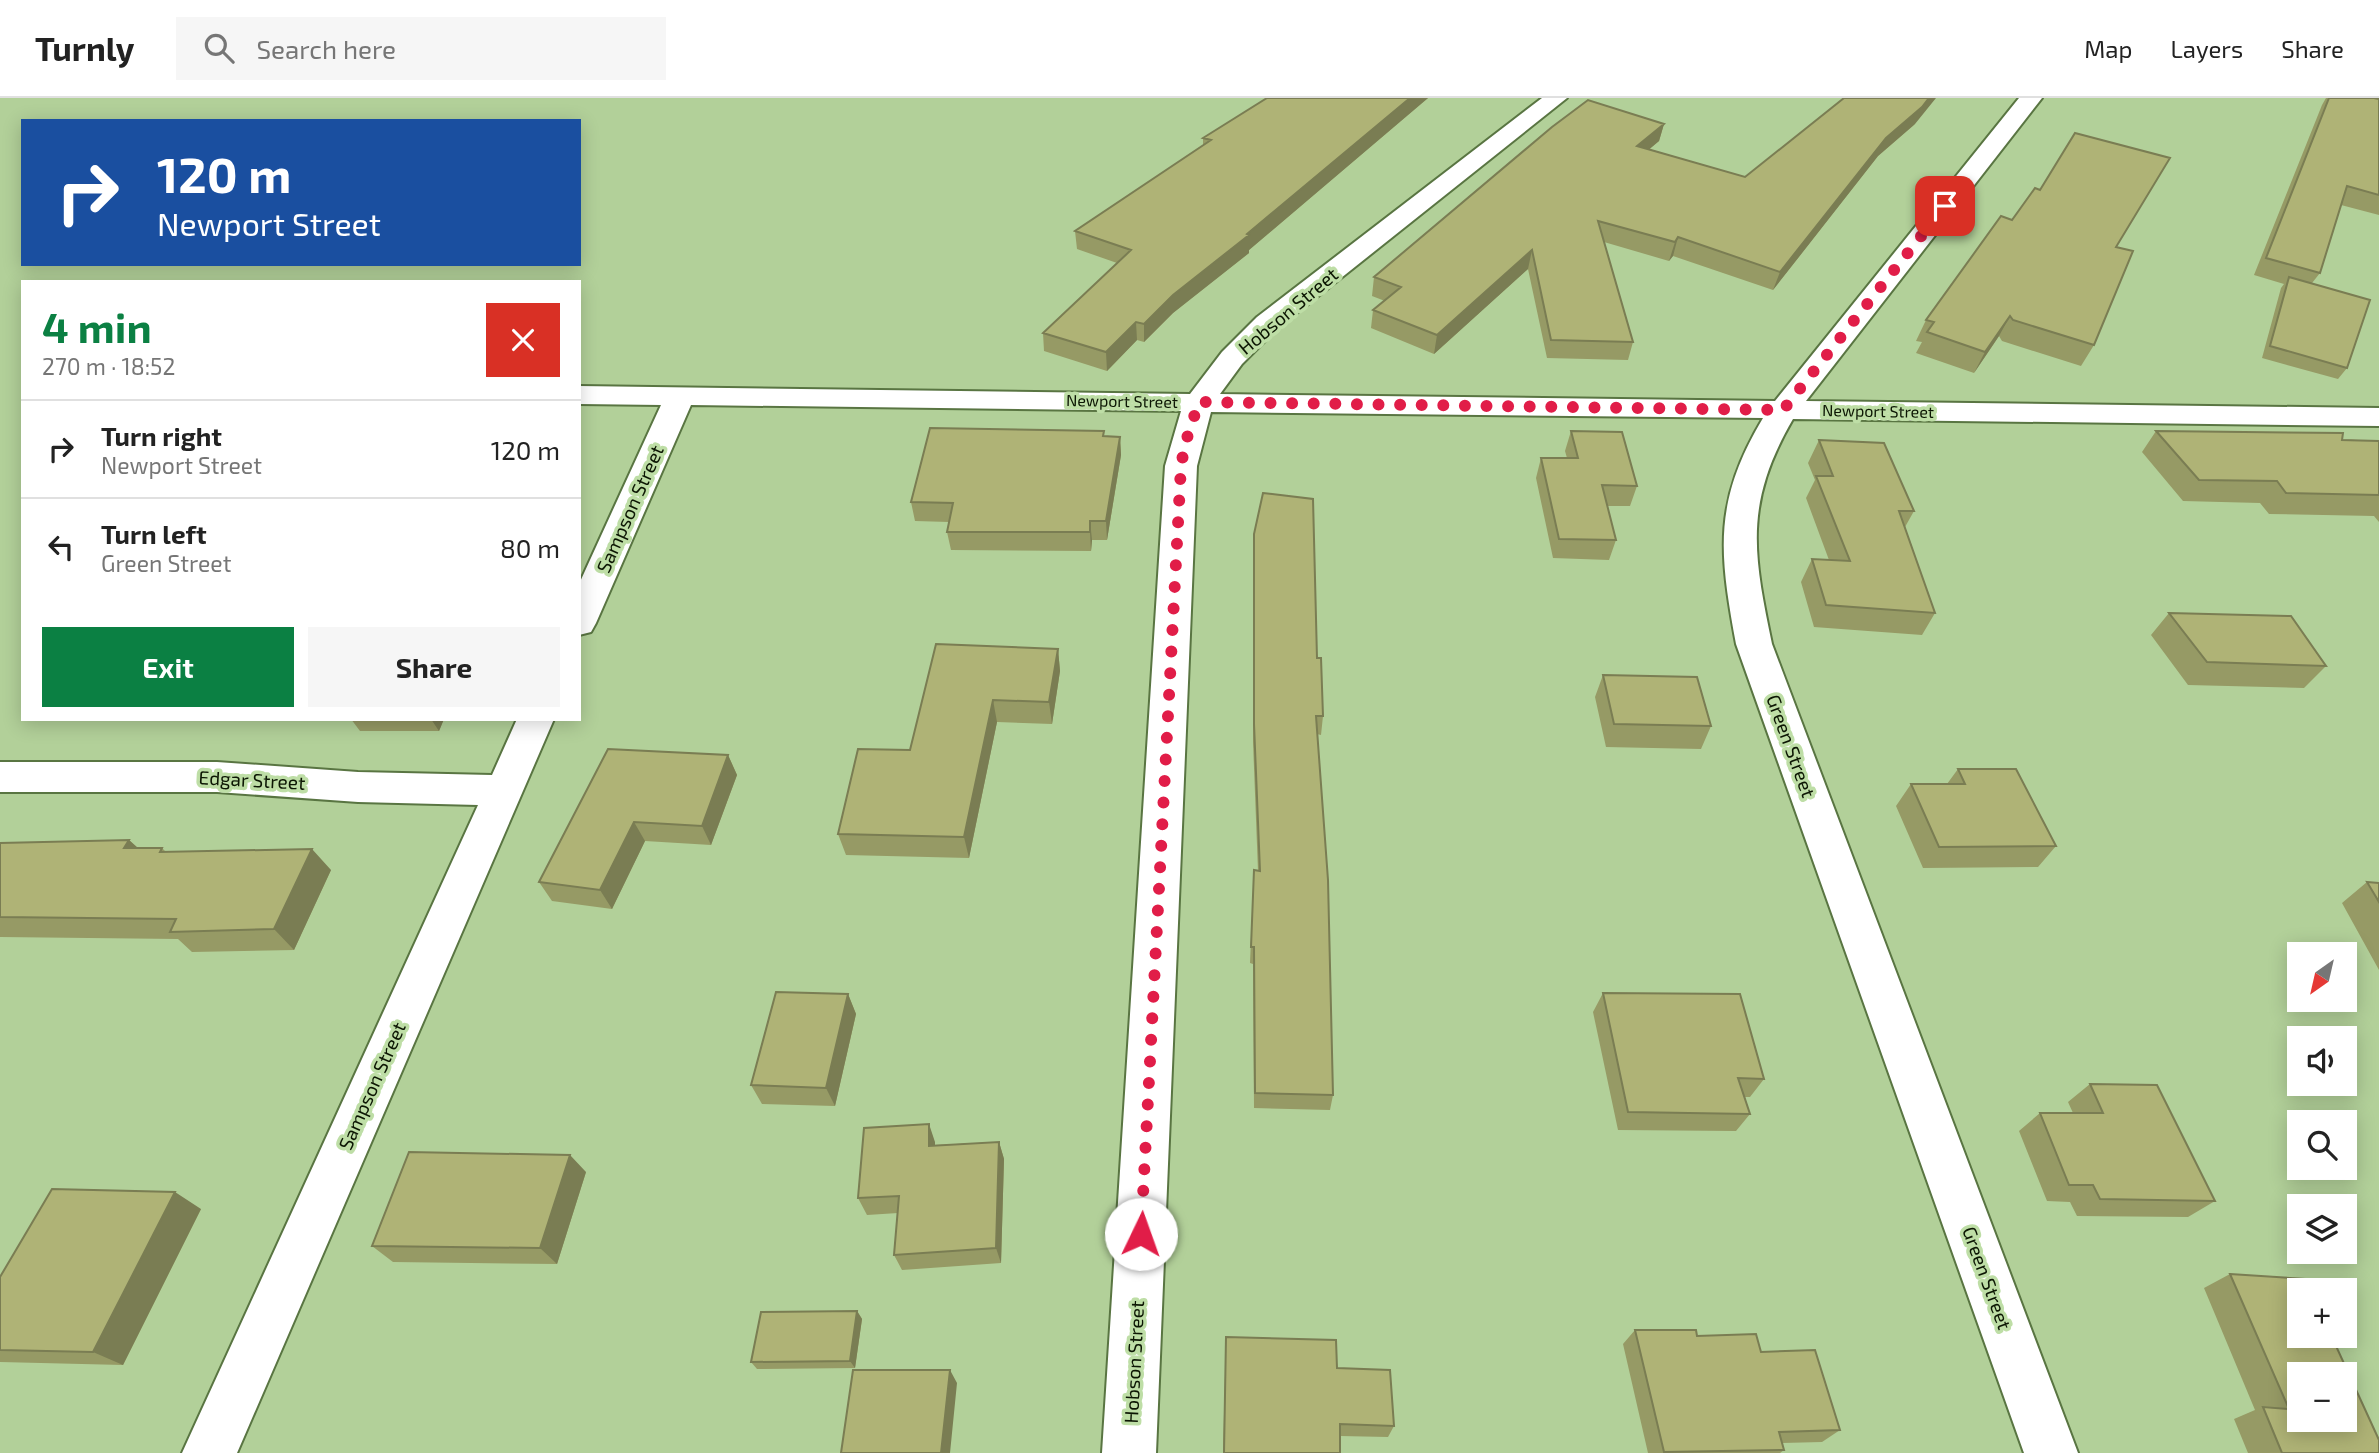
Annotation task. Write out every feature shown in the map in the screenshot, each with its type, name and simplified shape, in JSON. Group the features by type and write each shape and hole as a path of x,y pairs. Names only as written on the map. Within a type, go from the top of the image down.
{"street":[{"name":"Hobson Street","path":"1129,1453 1181,466 1185,444 1199,402 1232,358 1267,323 1556,98"},
{"name":"Green Street","path":"2031,98 1783,410 1763,440 1749,470 1738,528 1739,562 1754,644 2051,1453"},
{"name":"Newport Street","path":"581,395 2379,417"},
{"name":"Sampson Street","path":"581,619 680,396"},
{"name":"Sampson Street","path":"209,1453 535,721"},
{"name":"Edgar Street","path":"0,777 218,777 358,787 504,790"}],"building":[{"path":"1267,98 1410,98 1247,234 1249,235 1173,295 1144,324 1136,322 1106,352 1043,333 1131,250 1075,231 1211,140 1203,138"},
{"path":"1844,98 1929,98 1886,138 1780,272 1678,237 1675,242 1598,221 1633,342 1551,340 1532,250 1437,335 1373,310 1401,287 1374,277 1552,127 1588,100 1664,124 1637,146 1745,177"},
{"path":"2329,98 2379,99 2379,195 2347,186 2320,273 2266,258"},
{"path":"2075,133 2170,158 2116,247 2133,251 2094,345 2013,320 2010,316 1985,352 1927,332 1934,322 1926,320 2001,216 2012,220 2035,188 2040,190"},
{"path":"2289,277 2370,300 2347,368 2270,346"},
{"path":"930,428 1104,431 1103,436 1120,437 1106,521 1090,521 1090,532 947,532 953,503 911,502"},
{"path":"1571,431 1622,432 1637,486 1602,485 1616,540 1559,539 1541,458 1578,458"},
{"path":"2156,431 2343,433 2342,440 2379,441 2379,495 2286,493 2277,481 2199,480"},
{"path":"1819,440 1884,443 1914,511 1899,511 1935,613 1826,605 1812,559 1850,561 1816,476 1833,476"},
{"path":"1263,493 1313,499 1317,658 1321,658 1323,716 1316,716 1328,880 1333,1095 1255,1093 1254,947 1251,947 1254,870 1260,871 1254,724 1254,534"},
{"path":"2169,613 2291,616 2326,666 2207,662"},
{"path":"936,644 1058,649 1049,702 993,700 964,837 838,834 858,749 910,750"},
{"path":"1603,675 1697,677 1711,726 1614,724"},
{"path":"608,749 728,755 702,826 634,822 600,890 539,882"},
{"path":"1958,769 2016,769 2056,846 1939,847 1911,784 1965,784"},
{"path":"129,840 124,848 162,848 160,852 312,849 274,929 170,932 176,919 0,917 0,843"},
{"path":"2367,882 2379,883 2379,902"},
{"path":"776,992 848,994 826,1088 751,1085"},
{"path":"1603,993 1740,994 1764,1079 1738,1078 1750,1114 1628,1112"},
{"path":"2090,1084 2157,1085 2215,1201 2100,1199 2093,1185 2069,1185 2040,1113 2103,1113"},
{"path":"929,1124 929,1146 999,1142 996,1248 894,1255 899,1196 858,1198 864,1128"},
{"path":"409,1152 570,1155 540,1248 372,1246"},
{"path":"52,1189 175,1192 93,1352 0,1350 0,1277"},
{"path":"2230,1274 2290,1278 2287,1278 2287,1348 2337,1348 2343,1362 2287,1362 2287,1404"},
{"path":"857,1311 850,1361 751,1362 761,1312"},
{"path":"1635,1330 1696,1330 1697,1336 1756,1334 1761,1352 1815,1350 1840,1430 1779,1432 1784,1450 1664,1452"},
{"path":"1226,1337 1336,1340 1337,1368 1390,1370 1394,1426 1340,1424 1340,1453 1224,1453"},
{"path":"853,1370 950,1370 941,1453 841,1453"},
{"path":"2357,1392 2379,1440 2379,1453 2282,1453 2263,1407 2287,1409 2287,1432 2357,1432"}],"route":[{"path":"1141,1234 1181,466 1185,444 1199,402 1783,410 1945,206"}]}
